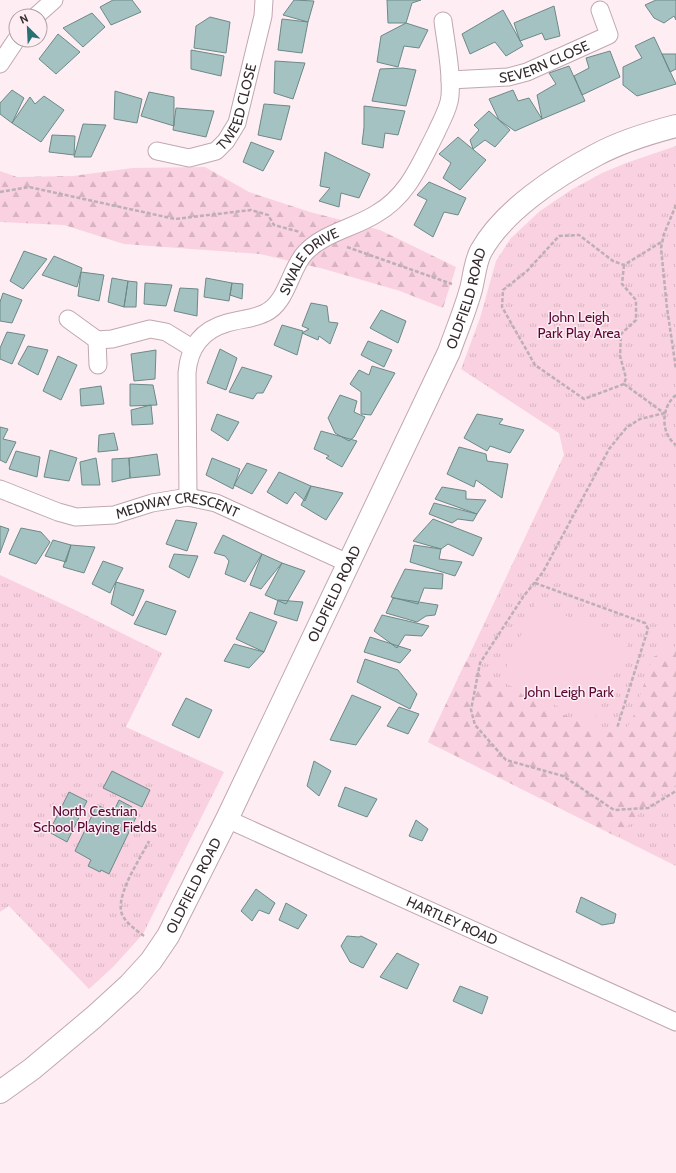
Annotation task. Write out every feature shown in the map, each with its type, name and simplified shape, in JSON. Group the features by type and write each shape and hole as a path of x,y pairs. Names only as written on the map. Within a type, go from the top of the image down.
{"street":[{"path":"45,8 54,0"},
{"name":"TWEED CLOSE","path":"157,151 188,158 216,151 226,141 237,123 263,16 264,0"},
{"name":"SEVERN CLOSE","path":"450,80 508,77 527,72 609,34 600,10"},
{"name":"SWALE DRIVE","path":"192,348 208,332 227,323 247,320 267,313 282,295 304,253 323,240 376,215 399,197 416,174 446,112 450,98 450,80 443,21"},
{"path":"0,64 11,48"},
{"name":"OLDFIELD ROAD","path":"0,1092 32,1069 94,1017 130,984 160,948 228,819 449,352 471,290 480,252 500,224 532,196 597,154 628,141 676,126"},
{"path":"68,319 97,340 112,339 150,329 166,332 192,348 188,358 187,373 188,497"},
{"path":"97,340 98,365"},
{"name":"MEDWAY CRESCENT","path":"0,489 58,512 76,517 114,516 152,503 188,497 216,503 350,564"},
{"name":"HARTLEY ROAD","path":"228,819 676,1022"}],"path":[{"path":"0,192 29,187 175,219 251,210 268,215 274,225 471,290"},
{"path":"676,205 661,248 667,308 676,369"},
{"path":"624,265 613,261 579,235 560,236 527,271 503,290 502,307 535,365 584,398 624,384"},
{"path":"624,265 663,241"},
{"path":"624,265 622,284 636,300 636,320 621,334 620,356 626,378 624,384"},
{"path":"624,384 664,413"},
{"path":"676,395 664,413 664,424 667,434 676,444"},
{"path":"664,413 640,419 626,427 609,449 543,572 523,597 480,663 471,710 475,725 506,760 563,776 614,810 648,808 676,791"},
{"path":"535,583 645,623 648,629 617,728"},
{"path":"149,841 126,886 122,899 121,912 128,922 160,948"}],"green space":[{"name":"John Leigh Park","path":"676,146 676,866 428,742 564,455 559,433 461,369 480,318 496,261 511,238 540,211 571,190 602,173"},
{"path":"205,167 249,192 310,212 380,230 456,267 443,308 400,291 324,269 260,254 124,244 64,225 0,222 0,171 17,177 73,176 132,168"},
{"name":"North Cestrian School Playing Fields","path":"0,575 162,653 126,727 224,772 143,934 113,967 89,989 9,906 0,912"},
{"path":"536,602 628,644 593,722 500,681"},
{"path":"676,646 676,785 658,794 617,837 428,742 466,661 491,681 599,731 624,734 633,717 653,657"}],"building":[{"path":"113,0 132,0 141,12 111,25 100,7"},
{"path":"294,0 314,1 308,22 283,15"},
{"path":"387,0 421,0 412,3 406,23 388,23"},
{"path":"656,0 676,0 676,20 674,16 664,23 654,18 645,5"},
{"path":"554,6 560,36 545,40 542,33 520,41 514,23"},
{"path":"503,10 523,46 506,56 495,42 470,54 462,34"},
{"path":"92,13 105,27 83,47 63,28"},
{"path":"210,17 230,22 226,53 194,48 196,26"},
{"path":"282,19 308,22 302,53 278,50"},
{"path":"406,23 428,30 419,48 404,46 398,67 377,62 381,36"},
{"path":"58,34 80,52 56,74 39,59"},
{"path":"654,37 676,84 637,96 623,85 623,67 642,58 635,46"},
{"path":"191,50 224,56 221,76 191,69"},
{"path":"610,51 620,77 582,95 574,76 589,68 586,58"},
{"path":"662,54 676,54 676,69 670,72"},
{"path":"275,61 305,63 293,99 274,93"},
{"path":"569,66 585,101 542,119 537,95 556,84 549,73"},
{"path":"403,68 416,70 406,106 372,101 380,69"},
{"path":"12,90 24,98 12,123 0,114 0,103"},
{"path":"513,90 518,101 529,98 542,119 515,131 499,120 489,99"},
{"path":"115,91 142,99 137,123 114,119"},
{"path":"149,92 174,97 174,126 141,116"},
{"path":"44,96 64,110 41,142 12,123 30,97 35,104"},
{"path":"264,104 290,106 281,140 258,135"},
{"path":"364,106 405,111 398,135 385,133 383,148 362,144"},
{"path":"176,108 214,111 206,137 173,130"},
{"path":"489,111 510,130 495,147 485,140 473,149 470,140 479,130 474,125"},
{"path":"83,124 106,125 91,157 74,157"},
{"path":"52,135 75,136 74,155 49,152"},
{"path":"458,137 486,160 460,190 443,178 451,163 439,154"},
{"path":"251,142 274,151 263,171 243,162"},
{"path":"325,152 370,174 359,198 341,193 339,207 319,201 330,188 320,186"},
{"path":"429,182 466,198 458,215 444,212 433,237 414,225 427,200 417,195"},
{"path":"24,251 47,259 23,289 10,281"},
{"path":"54,256 82,268 77,287 42,275"},
{"path":"81,272 104,275 99,301 78,296"},
{"path":"112,278 128,281 124,307 108,302"},
{"path":"206,278 232,283 229,301 204,297"},
{"path":"128,281 137,282 136,307 124,307"},
{"path":"145,283 172,285 166,306 144,304"},
{"path":"232,283 243,284 242,299 230,295"},
{"path":"180,288 198,289 197,316 174,311"},
{"path":"3,293 22,300 12,323 0,321 0,302"},
{"path":"311,303 327,306 329,322 338,323 330,344 319,336 318,340 302,333 309,329 302,326"},
{"path":"381,310 406,321 398,343 370,328"},
{"path":"282,325 303,331 297,355 274,345"},
{"path":"7,332 25,335 12,364 0,359 0,348"},
{"path":"368,341 392,350 384,367 361,355"},
{"path":"28,346 48,350 38,375 18,364"},
{"path":"220,349 237,358 226,390 207,383"},
{"path":"156,350 155,379 134,381 131,354"},
{"path":"58,356 77,365 61,400 43,391"},
{"path":"372,366 395,373 371,415 361,414 361,392 350,384 359,370 369,375"},
{"path":"242,367 272,376 263,393 257,393 253,399 229,392"},
{"path":"130,384 153,385 157,405 130,406"},
{"path":"101,386 104,404 81,406 80,389"},
{"path":"340,395 357,401 354,412 365,417 354,437 349,441 335,433 328,418"},
{"path":"151,405 153,424 132,425 131,410"},
{"path":"217,414 239,422 228,441 211,430"},
{"path":"477,414 503,419 499,424 524,430 510,453 490,446 487,451 464,438"},
{"path":"0,427 8,429 3,439 16,442 6,463 0,460"},
{"path":"321,431 357,441 342,467 326,458 329,456 314,449"},
{"path":"114,433 118,450 98,452 99,435"},
{"path":"459,447 486,454 487,461 508,464 502,498 476,480 474,487 447,474"},
{"path":"50,450 77,458 69,481 44,477"},
{"path":"16,451 40,457 37,477 9,469"},
{"path":"157,454 160,475 130,478 129,458"},
{"path":"96,458 100,485 82,485 80,462"},
{"path":"129,458 130,478 112,482 112,459"},
{"path":"212,458 240,469 233,489 206,475"},
{"path":"247,463 267,470 252,494 234,485"},
{"path":"279,472 311,486 305,501 295,492 287,504 267,492"},
{"path":"311,486 343,493 326,520 301,505"},
{"path":"442,487 466,491 466,499 486,500 477,514 435,499"},
{"path":"434,503 477,514 473,521 458,519 452,523 429,514"},
{"path":"433,519 482,538 473,556 448,544 441,549 413,541"},
{"path":"176,520 197,523 187,551 166,544"},
{"path":"0,526 9,529 0,553"},
{"path":"21,528 41,532 50,542 36,564 9,554"},
{"path":"223,535 262,554 245,582 225,574 229,561 225,556 214,553"},
{"path":"53,540 71,545 66,562 45,556"},
{"path":"71,545 95,547 84,573 63,567"},
{"path":"414,545 441,549 439,559 462,562 455,576 410,562"},
{"path":"174,554 198,556 189,578 169,567"},
{"path":"262,554 282,563 261,589 250,585"},
{"path":"103,561 123,568 110,593 92,584"},
{"path":"282,563 305,571 286,604 265,595"},
{"path":"405,569 443,574 442,589 424,588 418,604 391,597"},
{"path":"116,582 144,590 133,616 111,604"},
{"path":"393,598 438,605 435,615 426,616 417,622 386,613"},
{"path":"278,600 303,602 297,621 274,614"},
{"path":"146,601 176,611 166,635 134,624"},
{"path":"250,612 277,622 264,652 236,639"},
{"path":"382,615 429,626 422,636 405,635 397,648 374,631"},
{"path":"370,637 411,650 400,663 364,652"},
{"path":"234,644 264,652 249,668 224,661"},
{"path":"365,659 398,670 417,694 410,709 357,682"},
{"path":"352,695 381,707 356,745 330,740"},
{"path":"186,698 212,710 199,738 172,725"},
{"path":"399,707 419,714 408,734 387,726"},
{"path":"314,761 331,771 319,796 307,786"},
{"path":"112,771 150,790 142,807 103,788"},
{"path":"345,787 377,799 367,817 338,806"},
{"path":"69,792 87,801 67,842 49,832"},
{"path":"119,800 132,807 131,809 138,813 109,874 101,870 100,872 88,866 91,860 75,851 97,805 113,813"},
{"path":"416,820 428,829 422,841 409,836"},
{"path":"256,889 275,903 269,914 259,910 252,921 241,911"},
{"path":"581,897 616,914 614,923 602,925 576,912"},
{"path":"286,903 307,915 298,929 279,920"},
{"path":"347,936 361,936 377,944 363,968 350,962 341,946"},
{"path":"397,953 419,964 407,989 380,977"},
{"path":"460,986 488,997 482,1014 453,1001"}],"park label":[{"name":"John Leigh Park Play Area","path":"579,326"}]}
